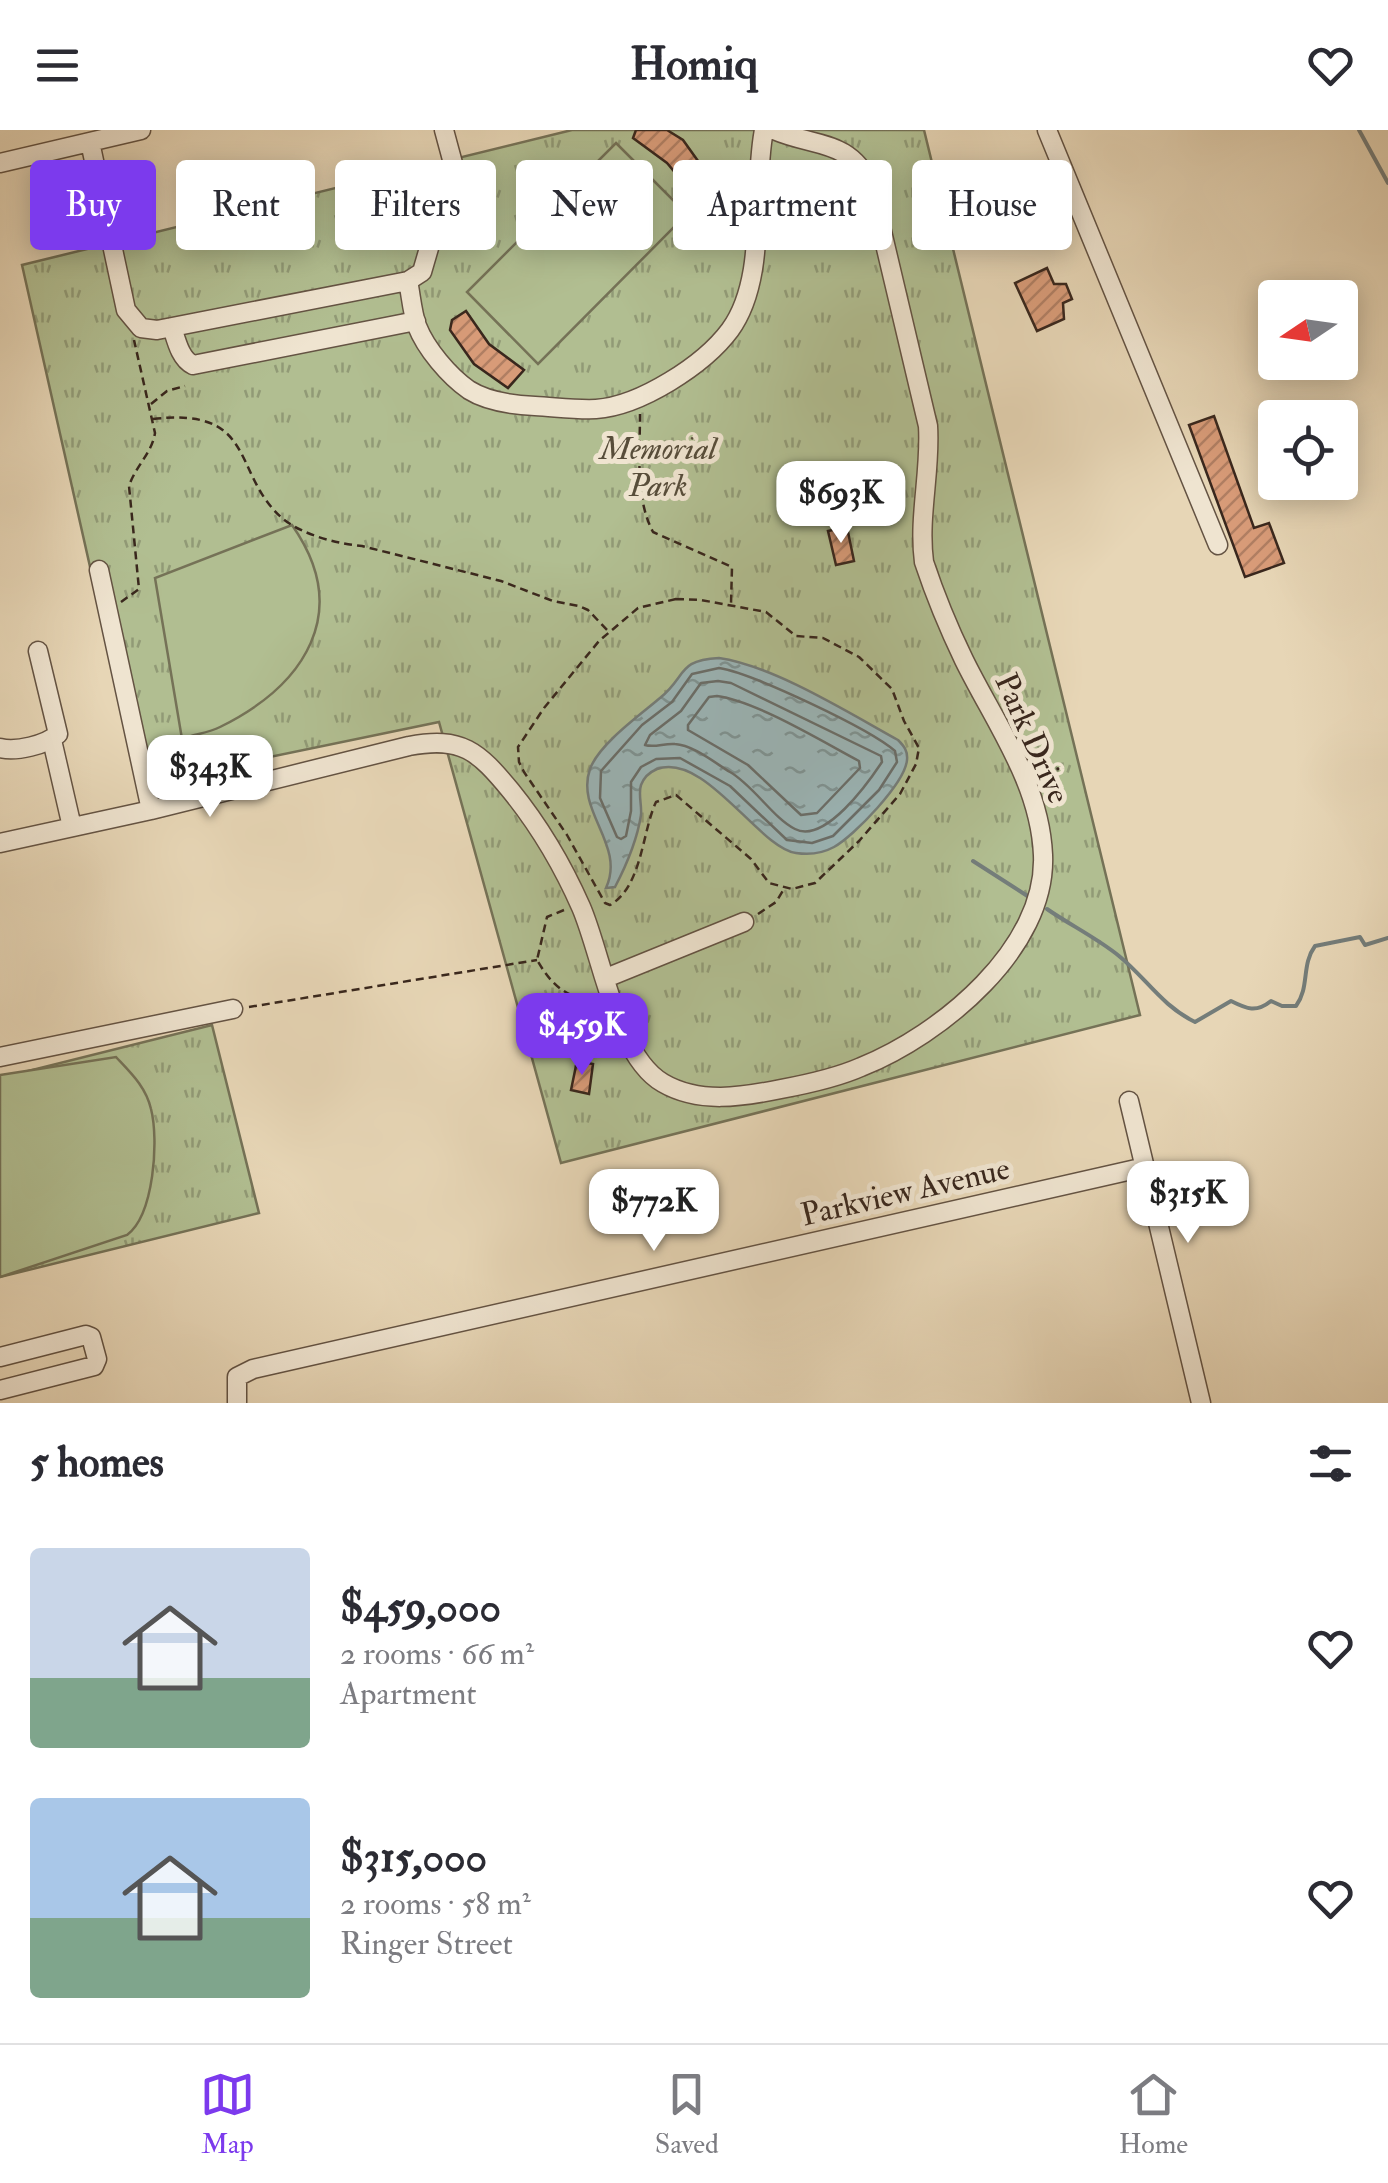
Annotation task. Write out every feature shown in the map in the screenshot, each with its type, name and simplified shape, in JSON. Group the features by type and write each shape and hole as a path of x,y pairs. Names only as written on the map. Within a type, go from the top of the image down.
{"street":[{"path":"0,164 141,130"},
{"path":"90,142 126,310 142,328 156,330 408,281 422,272 429,248 431,205 452,176 454,166 444,130"},
{"path":"408,281 416,320 436,357 471,392 524,406 618,406 676,378 708,354 743,308 752,269 764,130"},
{"name":"Park Drive","path":"0,843 437,741 461,745 496,774 546,836 580,904 634,1050 644,1068 660,1082 682,1092 706,1096 749,1096 803,1085 859,1068 931,1029 976,990 1033,918 1040,898 1043,852 1035,801 964,658 924,562 928,426 878,206 861,165 846,153 774,130"},
{"path":"1048,130 1218,545"},
{"path":"172,327 187,362 193,364 416,320"},
{"path":"99,570 151,810"},
{"path":"0,748 8,750 52,740 58,734 38,651"},
{"path":"52,740 72,828"},
{"path":"606,978 744,922"},
{"path":"0,1058 233,1010"},
{"path":"1129,1100 1201,1403"},
{"name":"Parkview Avenue","path":"237,1403 237,1377 253,1370 1145,1167"},
{"path":"0,1357 86,1335 91,1337 97,1359 94,1366 0,1390"}],"path":[{"path":"108,612 139,589 129,486 152,447 153,419 134,340 142,328"},
{"path":"150,405 167,391 184,386"},
{"path":"618,406 640,413 643,504 654,532 732,567 730,605"},
{"path":"153,419 190,419 216,426 231,436 242,449 272,508 292,526 344,544 502,581 553,601 580,606 609,632"},
{"path":"676,600 730,605 766,612 796,636 822,638 859,657 892,689 919,748 916,764 900,794 815,883 784,889 769,883 751,859 676,794 654,806 644,842 619,900 610,905 599,896 567,835 524,772 518,754 520,740 609,632 646,604 676,600"},
{"path":"744,922 776,902 784,889"},
{"path":"580,904 547,917 538,960 546,976 564,992 576,996 594,1056"},
{"path":"233,1010 538,960"}],"green space":[{"name":"Memorial Park","path":"572,130 924,130 931,160 912,160 912,250 953,250 1140,1015 561,1163 439,722 139,784 22,265 83,250 156,250 156,232 176,227 176,250 315,250 315,193 335,188 335,250 496,250 496,160 450,160"},
{"path":"616,143 633,160 599,160"},
{"path":"653,180 673,200 673,228 653,248"},
{"path":"516,243 516,250 651,250 538,364 467,292"},
{"path":"292,525 310,557 318,587 318,616 311,643 276,690 250,710 215,729 182,739 155,578"},
{"path":"212,1025 259,1213 0,1277 0,1078"},
{"path":"116,1057 142,1087 153,1122 149,1195 136,1225 127,1235 0,1277 0,1075"}],"water":[{"path":"719,658 787,680 898,740 907,754 904,770 888,795 854,832 830,849 806,854 781,847 694,774 675,768 657,769 641,785 641,815 627,861 615,887 606,888 610,857 589,799 590,769 611,740 669,690 684,670 696,662"}],"building":[{"path":"636,130 667,130 683,140 697,160 673,160 673,170 633,138"},
{"path":"1047,268 1054,284 1066,284 1072,299 1063,303 1064,319 1037,331 1015,283"},
{"path":"466,311 489,344 524,370 508,388 474,364 450,330 452,320"},
{"path":"1214,416 1254,528 1269,523 1284,563 1245,577 1189,425"},
{"path":"847,527 854,561 836,565 828,531"},
{"path":"577,1061 593,1064 589,1094 571,1090"}],"waterway":[{"path":"1359,130 1388,183"},
{"path":"973,861 1029,897"},
{"path":"1047,909 1111,949 1173,1008 1195,1022 1231,1001 1251,1009 1271,1001 1296,1006 1315,946 1360,937 1365,945 1388,938"}]}
